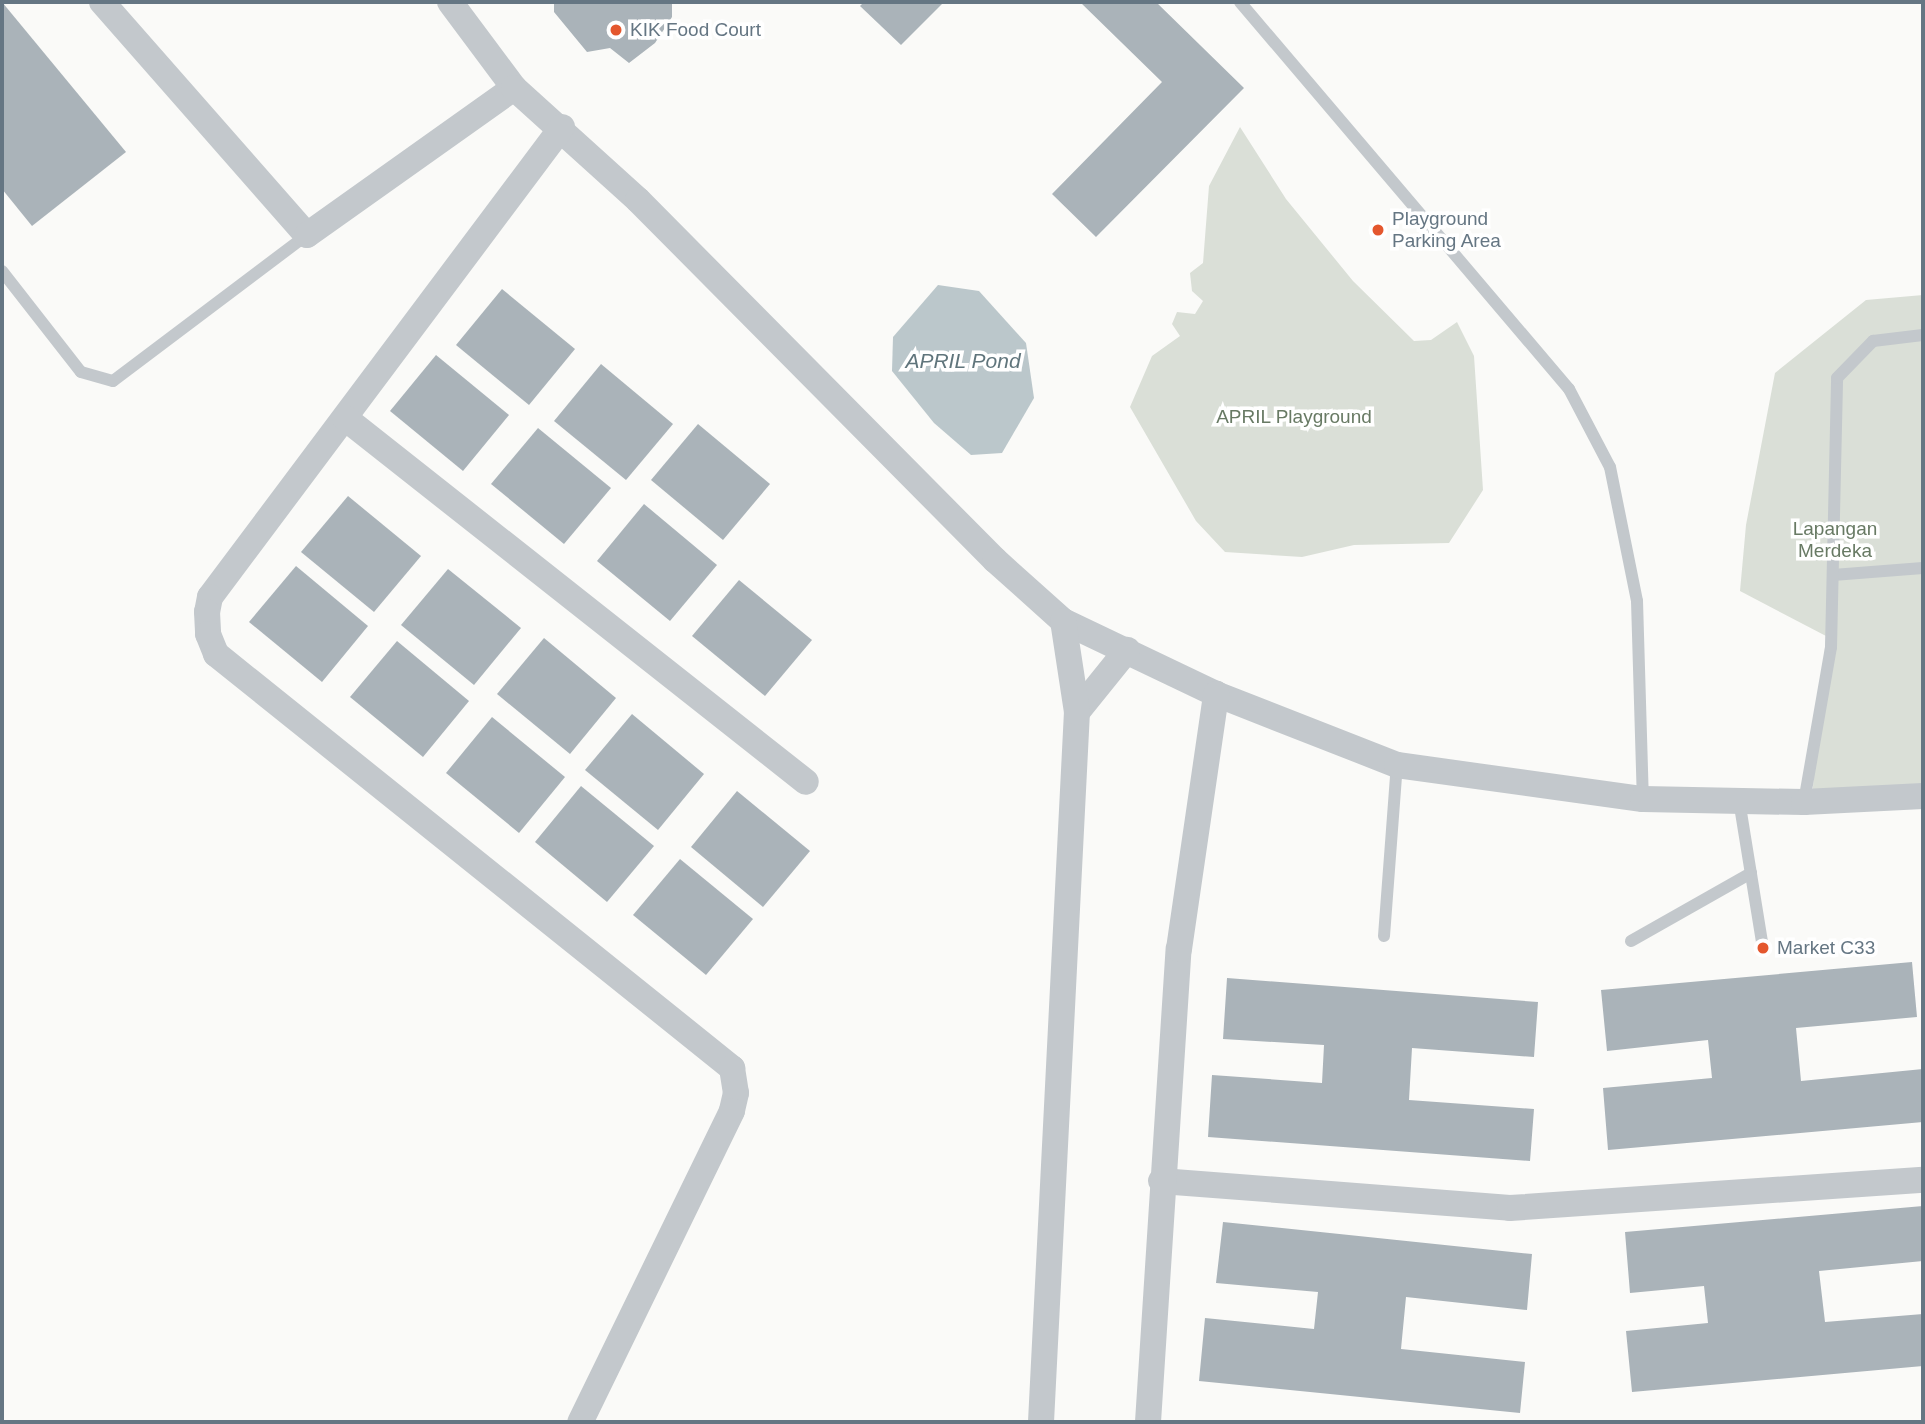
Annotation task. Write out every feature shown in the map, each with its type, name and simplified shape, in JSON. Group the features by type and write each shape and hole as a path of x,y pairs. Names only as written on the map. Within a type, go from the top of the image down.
{"street":[{"path":"102,2 307,235 513,88"},
{"path":"455,4 513,88 562,127 985,550 1063,621 1216,694 1397,765 1643,799 1804,802 1923,796"},
{"path":"562,127 210,597 208,634 216,654 732,1068 732,1111 580,1422"},
{"path":"345,418 806,782"},
{"path":"1041,1422 1077,712 1063,621"},
{"path":"1077,712 1127,650"},
{"path":"1148,1422 1161,1181 1179,949 1216,694"},
{"path":"1161,1181 1510,1208 1923,1180"}],"lane":[{"path":"1240,2 1569,389 1610,467 1637,601 1643,799"},
{"path":"2,271 81,372 113,381 307,235"},
{"path":"1804,802 1831,647 1837,378 1873,341 1923,335"},
{"path":"1833,575 1923,568"},
{"path":"1384,936 1397,765"},
{"path":"1739,800 1763,948"},
{"path":"1631,941 1751,873"}],"green space":[{"name":"APRIL Playground","path":"1240,127 1286,199 1353,281 1414,341 1431,340 1457,322 1474,356 1483,490 1449,543 1354,545 1302,557 1225,552 1196,521 1130,407 1152,356 1180,336 1172,324 1177,312 1195,314 1203,301 1192,291 1190,273 1203,263 1209,186"},
{"name":"Lapangan Merdeka","path":"1923,295 1923,788 1812,798 1826,636 1740,591 1746,525 1775,373 1866,300"}],"water":[{"name":"APRIL Pond","path":"938,285 979,291 1026,343 1034,398 1002,453 971,455 934,423 892,371 893,337"}],"building":[{"path":"2,2 126,152 32,226 2,189"},
{"name":"KIK Food Court","path":"554,2 672,2 672,17 655,43 629,63 610,48 587,52 554,12"},
{"path":"864,2 944,2 901,45 860,6"},
{"path":"1080,2 1156,2 1244,88 1096,237 1052,194 1162,82"},
{"path":"502,289 575,349 529,405 456,345"},
{"path":"436,355 509,415 463,471 390,411"},
{"path":"601,364 673,424 626,480 554,421"},
{"path":"698,424 770,484 723,540 651,480"},
{"path":"538,428 611,488 564,544 491,484"},
{"path":"348,496 421,556 374,612 301,552"},
{"path":"644,504 717,565 670,621 597,561"},
{"path":"296,566 368,626 322,682 249,622"},
{"path":"448,569 521,628 474,685 401,625"},
{"path":"739,580 812,640 765,696 692,636"},
{"path":"544,638 616,698 570,754 497,694"},
{"path":"397,641 469,701 423,757 350,697"},
{"path":"632,714 704,774 658,830 585,770"},
{"path":"492,717 565,777 519,833 446,773"},
{"path":"581,786 654,846 607,902 535,842"},
{"path":"737,791 810,851 763,907 691,847"},
{"path":"680,859 753,919 706,975 633,915"},
{"path":"1912,962 1917,1017 1796,1028 1801,1081 1923,1069 1923,1122 1608,1150 1603,1088 1712,1078 1708,1040 1607,1051 1601,990"},
{"path":"1227,978 1538,1002 1534,1057 1412,1048 1409,1100 1534,1109 1530,1161 1208,1137 1212,1075 1322,1083 1324,1045 1223,1039"},
{"path":"1923,1206 1923,1261 1819,1271 1825,1322 1923,1314 1923,1366 1632,1392 1626,1331 1708,1323 1704,1286 1630,1293 1625,1232"},
{"path":"1223,1222 1532,1254 1527,1310 1406,1297 1401,1349 1525,1362 1520,1413 1199,1381 1205,1318 1314,1329 1318,1292 1216,1283"}],"place":[{"name":"KIK Food Court","path":"616,30"},
{"name":"Playground Parking Area","path":"1378,230"},
{"name":"Market C33","path":"1763,948"}]}
